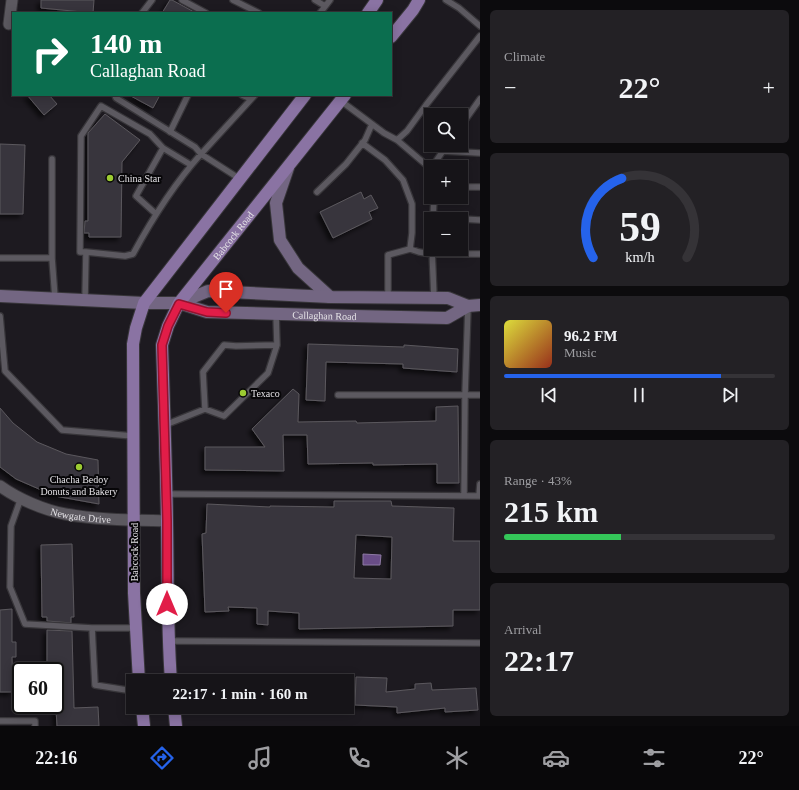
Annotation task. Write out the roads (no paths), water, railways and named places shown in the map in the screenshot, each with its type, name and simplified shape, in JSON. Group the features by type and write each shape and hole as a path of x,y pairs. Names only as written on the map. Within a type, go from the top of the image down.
{"main road":[{"path":"369,12 377,0"},
{"path":"392,37 419,0"},
{"name":"Babcock Road","path":"139,674 134,593 133,344 136,328 144,303 304,96"},
{"name":"Babcock Road","path":"171,674 167,604 167,521 162,345 168,326 179,304 343,98"},
{"path":"288,167 276,203 280,240 298,268 330,297"},
{"name":"Callaghan Road","path":"179,304 208,291 330,297 448,298 468,306"},
{"name":"Callaghan Road","path":"0,296 179,304 207,312 446,318 468,306 480,305"},
{"path":"143,714 144,726"},
{"path":"175,714 176,726"}],"street":[{"path":"9,24 12,0"},
{"name":"Newgate Drive","path":"0,486 21,498 64,514 134,520 167,521"}],"lane":[{"path":"143,12 152,0"},
{"path":"182,0 204,12"},
{"path":"315,0 325,6"},
{"path":"321,12 330,0"},
{"path":"236,1 257,12"},
{"path":"450,1 480,26"},
{"path":"398,140 408,131 426,105 480,36"},
{"path":"115,96 116,98 195,147 201,154 240,180"},
{"path":"170,132 188,96"},
{"path":"191,165 163,148 150,134 101,106 81,136 80,252 125,256 133,254 156,214 191,165 253,97"},
{"path":"343,98 372,124 384,133 398,140 424,163"},
{"path":"468,116 480,99"},
{"path":"317,192 346,164 365,140 372,124"},
{"path":"362,143 385,160 403,180 412,204 410,249"},
{"path":"156,214 136,196 163,148"},
{"path":"462,152 480,153"},
{"path":"52,159 52,258 55,298"},
{"path":"468,187 480,187"},
{"path":"468,219 480,220"},
{"path":"388,297 388,255 410,249 419,252 424,252"},
{"path":"86,252 86,300"},
{"path":"468,253 480,254"},
{"path":"432,256 434,298"},
{"path":"0,258 52,258"},
{"path":"464,496 468,306"},
{"path":"164,426 205,409 224,416 268,374 277,345 276,314"},
{"path":"0,316 5,371 62,430 134,436"},
{"path":"205,409 202,372 224,345 277,345"},
{"path":"338,395 480,396"},
{"path":"166,494 480,496 480,484"},
{"path":"21,498 11,526 10,586 25,624 92,628 136,628"},
{"path":"92,628 95,685 126,690"},
{"path":"169,641 480,643"},
{"path":"0,721 35,721 35,726"}],"place":[{"name":"China Star","path":"110,178"},
{"name":"Texaco","path":"243,393"},
{"name":"Chacha Bedoy Donuts and Bakery","path":"79,467"}]}
